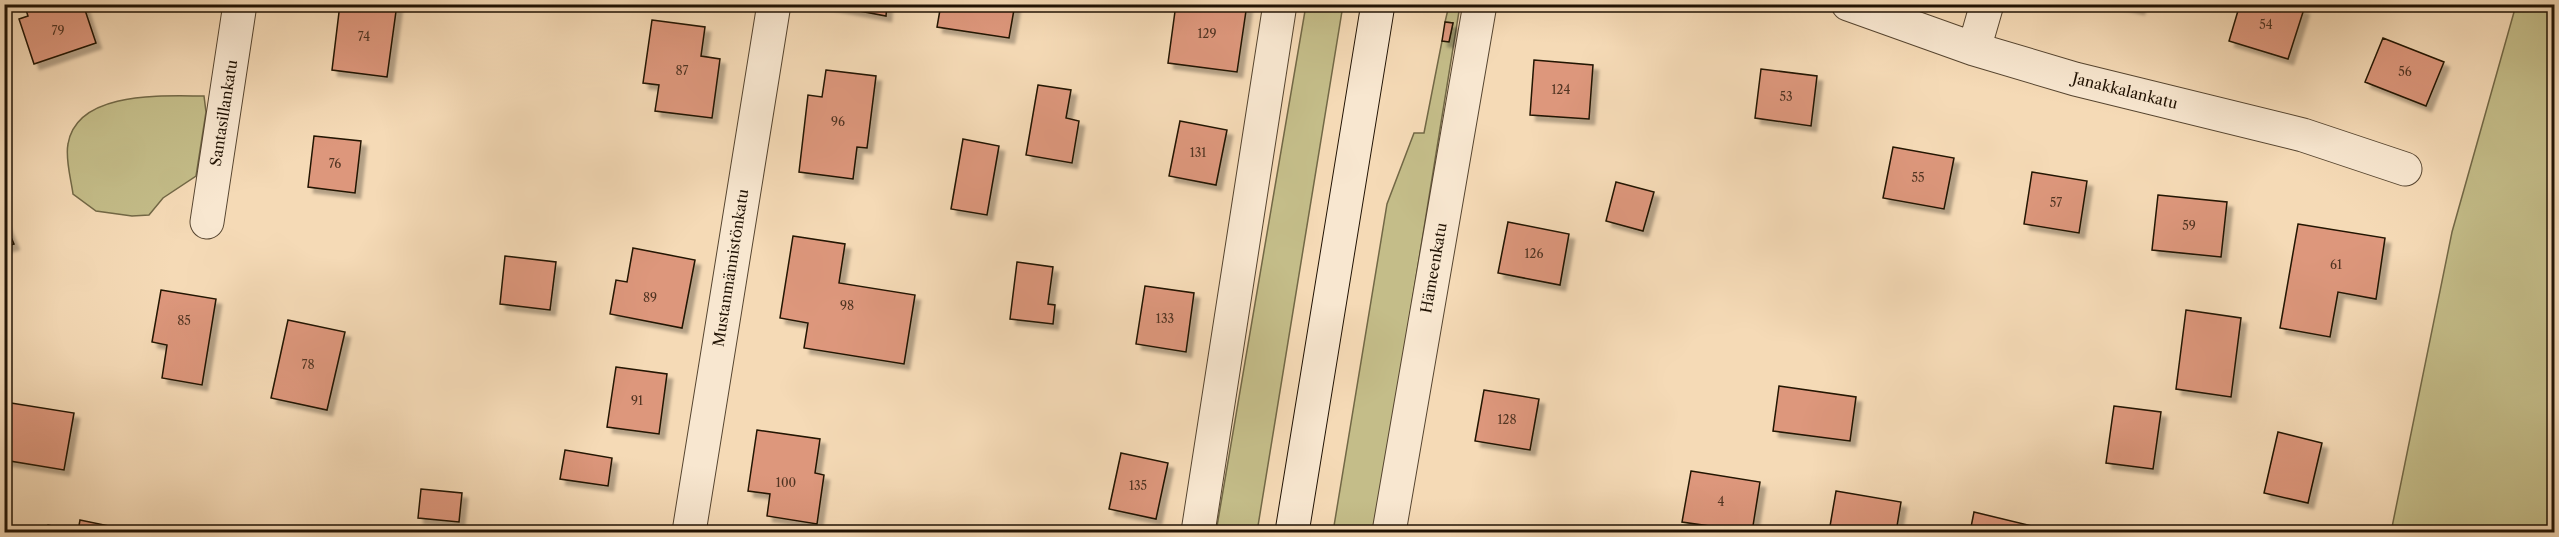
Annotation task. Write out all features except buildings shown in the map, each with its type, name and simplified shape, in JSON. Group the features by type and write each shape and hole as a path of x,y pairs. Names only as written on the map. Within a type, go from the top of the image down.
{"street":[{"name":"Santasillankatu","path":"207,222 240,4"},
{"name":"Mustanmännistönkatu","path":"689,532 774,4"},
{"path":"1198,532 1280,4"},
{"name":"Hämeenkatu","path":"1389,532 1480,4"},
{"name":"Janakkalankatu","path":"1848,4 1974,49 2075,79 2303,135 2405,169"},
{"path":"1974,49 1988,4"},
{"path":"1292,532 1379,6"}],"shaded area":[{"path":"1306,5 1343,5 1257,532 1216,532"},
{"path":"1449,5 1460,5 1375,532 1333,532 1387,204 1414,133 1424,133 1442,41 1449,41 1453,23 1445,22"},
{"path":"2516,5 2554,5 2554,532 2391,532 2452,232"},
{"path":"204,96 206,112 196,176 163,198 149,215 132,216 96,211 73,194 68,144 75,126 87,114 104,105 124,100 146,97"}]}
